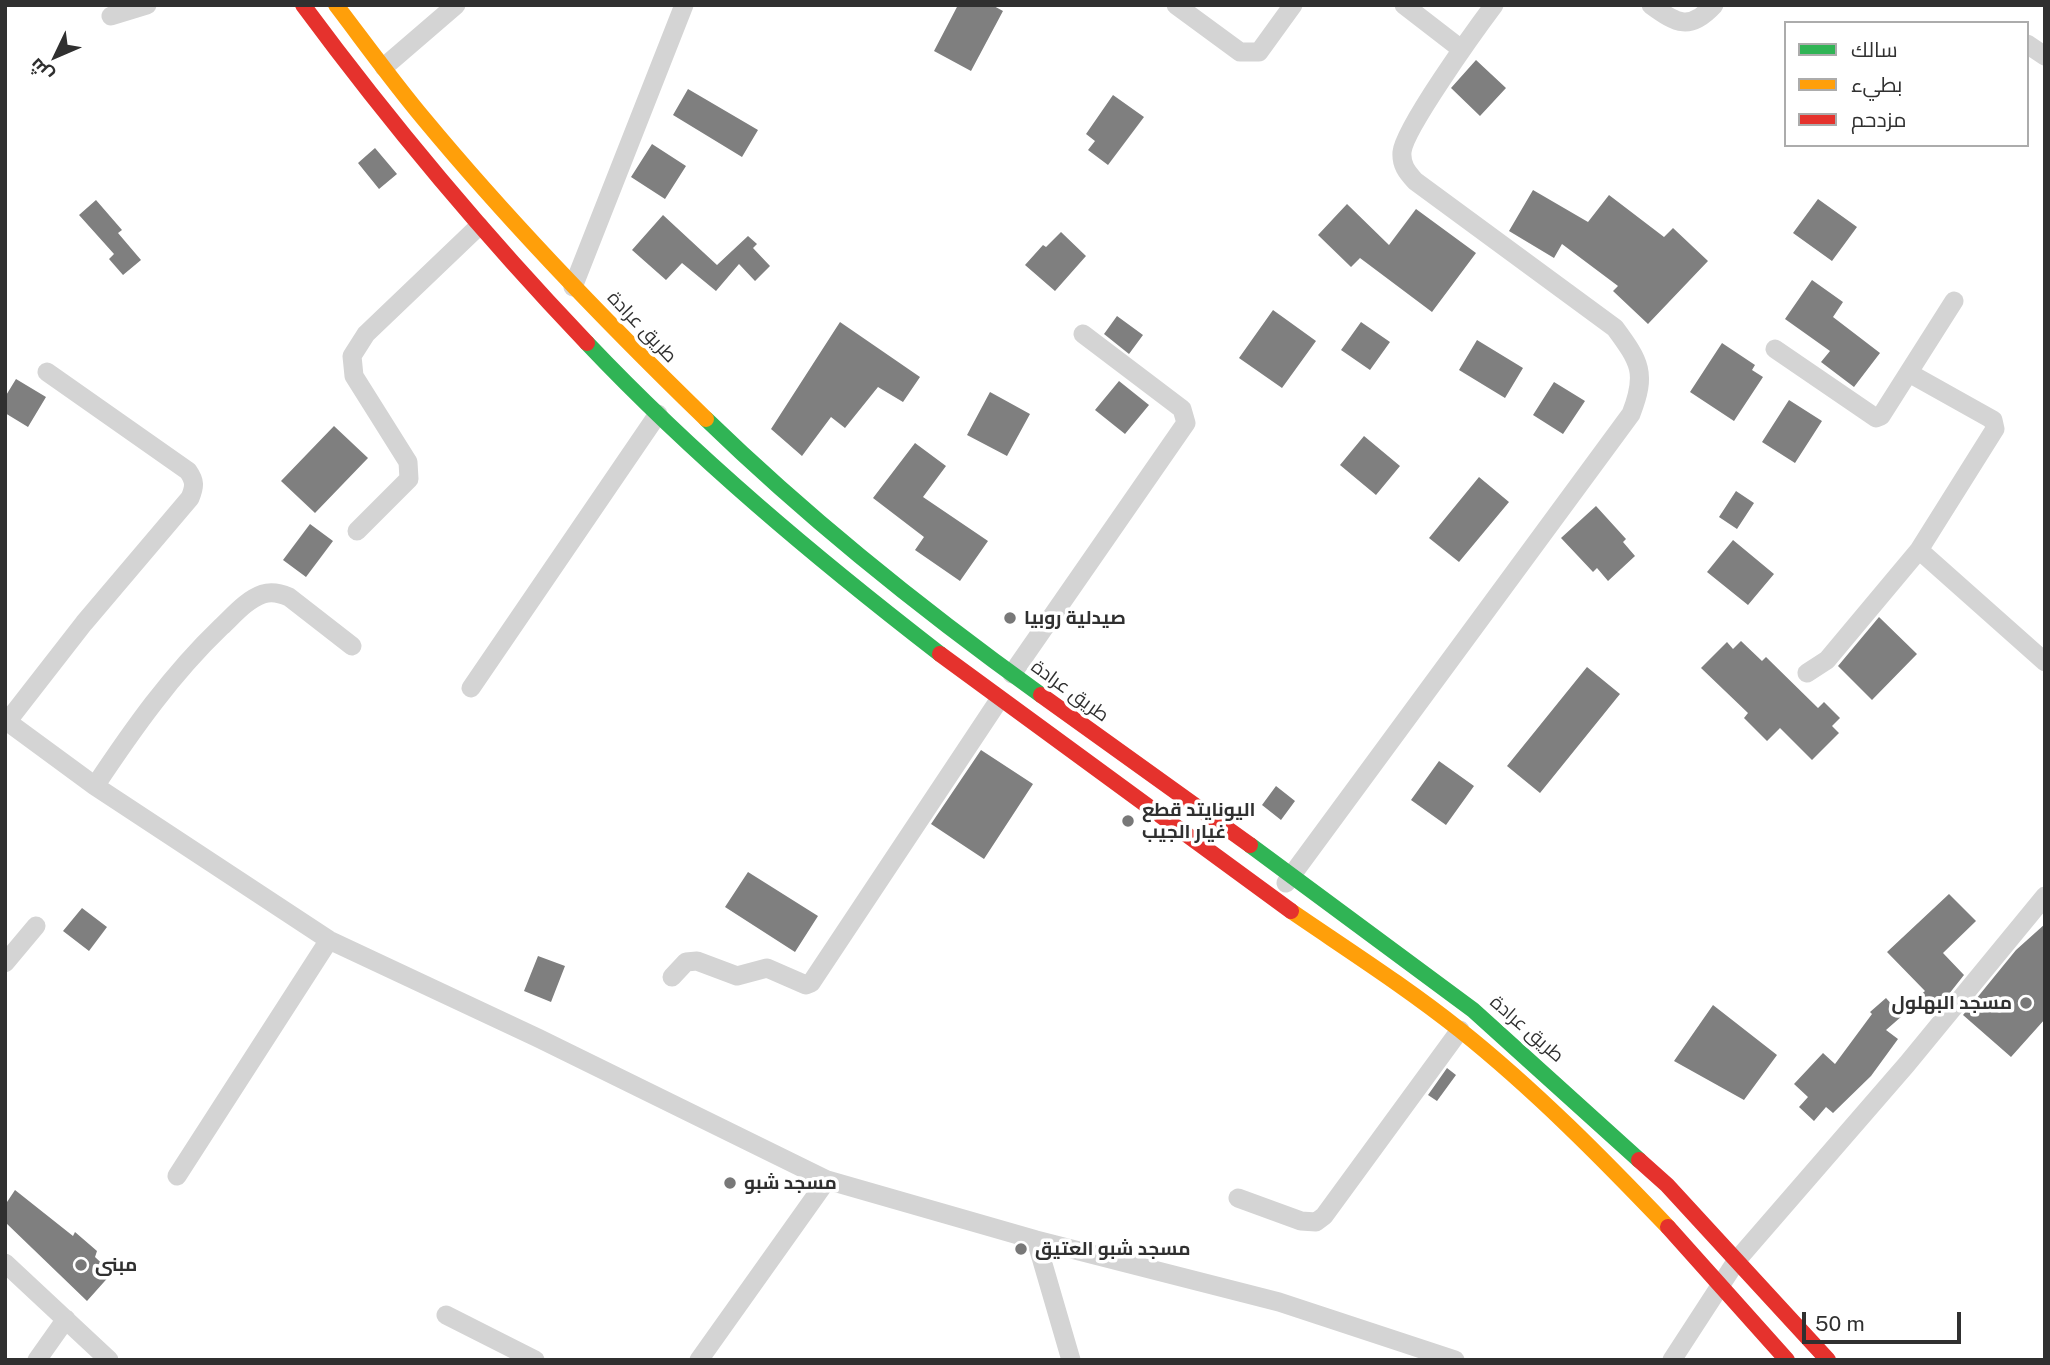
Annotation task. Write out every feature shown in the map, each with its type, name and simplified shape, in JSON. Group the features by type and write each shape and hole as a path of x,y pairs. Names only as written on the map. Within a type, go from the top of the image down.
{"main road":[{"path":"303,5 390,121 479,226 657,414 798,539 999,700 1460,1030 1573,1132 1720,1284 1787,1360"},
{"name":"طريق عرادة","path":"335,5 431,128 573,287 678,393 809,513 951,630 1292,875 1473,1010 1667,1185 1828,1360"}],"street":[{"path":"111,16 147,5"},
{"path":"384,67 456,5"},
{"path":"573,287 684,5"},
{"path":"1176,5 1240,52 1251,54 1259,52 1293,5"},
{"path":"1404,5 1461,50"},
{"path":"1276,899 1631,414 1641,389 1636,357 1615,328 1415,181 1403,166 1401,150 1461,50 1494,5"},
{"path":"1651,5 1671,20 1682,22 1694,22 1714,5"},
{"path":"2029,45 2045,56"},
{"path":"357,531 410,479 408,462 354,376 352,356 366,334 479,226"},
{"path":"1775,349 1876,418 1881,416 1954,301"},
{"path":"1012,674 1186,423 1182,408 1083,334"},
{"path":"47,372 188,471 194,480 190,498 84,623 6,721 95,786 330,940 564,1050 827,1180 1036,1240 1279,1302 1455,1360"},
{"path":"1807,673 1827,660 1919,550 1995,429 1993,420 1909,373"},
{"path":"471,688 657,414"},
{"path":"1919,550 2045,662"},
{"path":"95,786 166,685 200,647 250,600 265,593 279,592 352,646"},
{"path":"672,977 686,962 697,961 737,976 767,968 806,985 811,983 999,700"},
{"path":"1672,1360 1737,1260 1907,1064 2045,896"},
{"path":"5,963 36,926"},
{"path":"177,1177 330,940"},
{"path":"1238,1198 1301,1221 1316,1222 1324,1216 1460,1030"},
{"path":"699,1360 827,1180"},
{"path":"1036,1240 1065,1355"},
{"path":"5,1264 110,1360"},
{"path":"446,1315 535,1360"},
{"path":"37,1360 66,1319"}],"building":[{"path":"958,5 992,5 1003,11 971,71 934,51"},
{"path":"1476,60 1506,88 1480,116 1451,88"},
{"path":"688,89 758,130 742,157 673,115"},
{"path":"1113,95 1144,117 1108,165 1088,150 1095,141 1086,134"},
{"path":"652,144 686,166 665,199 631,177"},
{"path":"375,148 397,174 379,189 358,163"},
{"path":"1533,190 1588,222 1609,195 1664,237 1673,228 1708,261 1648,324 1613,291 1618,286 1562,244 1554,258 1509,231"},
{"path":"1818,199 1857,227 1832,261 1793,233"},
{"path":"96,200 122,230 118,233 141,260 123,275 109,259 114,254 79,215"},
{"path":"1347,204 1389,245 1416,209 1476,253 1432,312 1360,258 1351,267 1318,235"},
{"path":"663,215 717,265 748,236 757,244 753,248 770,266 755,281 739,264 716,291 682,263 666,280 632,250"},
{"path":"1061,232 1086,256 1055,291 1025,265 1043,245 1046,247"},
{"path":"1812,280 1843,302 1833,317 1880,353 1854,387 1821,362 1830,351 1785,319"},
{"path":"1273,310 1316,341 1282,388 1239,358"},
{"path":"1117,316 1143,335 1129,354 1104,334"},
{"path":"840,322 920,377 903,402 878,387 845,428 831,417 802,456 771,429"},
{"path":"1361,322 1390,342 1370,370 1341,350"},
{"path":"1477,340 1523,368 1505,398 1459,370"},
{"path":"1722,343 1755,365 1752,370 1763,377 1734,421 1690,392"},
{"path":"16,379 46,397 28,427 5,413 5,397"},
{"path":"1119,381 1149,405 1125,434 1095,410"},
{"path":"1554,382 1585,401 1563,434 1533,415"},
{"path":"990,392 1030,414 1007,456 967,435"},
{"path":"1789,400 1822,421 1795,463 1762,442"},
{"path":"334,426 368,458 315,513 281,481"},
{"path":"1364,436 1400,466 1376,495 1340,465"},
{"path":"915,443 946,466 923,497 988,541 960,581 915,550 924,537 873,498"},
{"path":"1479,477 1509,502 1459,562 1429,538"},
{"path":"1736,491 1754,503 1737,529 1719,517"},
{"path":"1596,506 1626,539 1623,542 1635,556 1608,581 1597,568 1593,572 1561,538"},
{"path":"310,524 333,541 306,577 283,560"},
{"path":"1733,540 1774,574 1748,605 1707,572"},
{"path":"1879,617 1917,654 1872,700 1838,666"},
{"path":"1741,641 1762,661 1766,657 1818,708 1824,702 1840,718 1832,726 1839,733 1812,760 1780,728 1767,741 1744,718 1748,713 1701,668 1727,642 1733,649"},
{"path":"1587,667 1620,694 1540,793 1507,766"},
{"path":"981,750 1033,784 984,859 931,824"},
{"path":"1439,761 1474,786 1446,825 1411,800"},
{"path":"1276,786 1295,801 1281,820 1262,805"},
{"path":"748,872 818,916 795,952 725,907"},
{"path":"1949,894 1976,921 1943,953 1964,975 1945,999 1927,1013 1915,1000 1925,991 1887,952"},
{"path":"82,908 107,927 89,951 63,931"},
{"path":"2045,924 2045,1019 2011,1057 1963,1015 2016,950"},
{"path":"538,956 565,966 551,1002 524,991"},
{"path":"1886,998 1902,1016 1886,1030 1898,1039 1871,1076 1833,1113 1826,1107 1814,1121 1799,1107 1808,1097 1794,1084 1823,1053 1835,1064 1872,1014 1870,1012"},
{"path":"1713,1005 1777,1055 1744,1100 1674,1061"},
{"path":"1447,1068 1456,1075 1437,1101 1428,1095"},
{"path":"15,1190 73,1236 75,1232 97,1251 95,1257 112,1273 87,1301 5,1222 5,1205"}],"traffic: fast":[{"path":"587,343 713,466 848,581 940,654"},
{"path":"706,419 868,563 1041,695"},
{"path":"1250,845 1473,1010 1639,1160"}],"traffic: slow":[{"path":"336,5 413,105 491,197 596,310 706,419"},
{"path":"1291,911 1419,999 1488,1053 1567,1125 1668,1227"}],"traffic: jam":[{"path":"303,5 370,93 440,178 512,262 587,343"},
{"path":"940,654 1291,911"},
{"path":"1041,695 1250,845"},
{"path":"1639,1160 1667,1185 1828,1360"},
{"path":"1668,1227 1787,1360"}],"place":[{"name":"صيدلية روبيا","path":"1010,618"},
{"name":"اليونايتد قطع غيار الجيب","path":"1128,821"},
{"name":"مسجد البهلول","path":"2026,1003"},
{"name":"مسجد شبو","path":"730,1183"},
{"name":"مسجد شبو العتيق","path":"1021,1249"},
{"name":"مبنى","path":"81,1265"}]}
